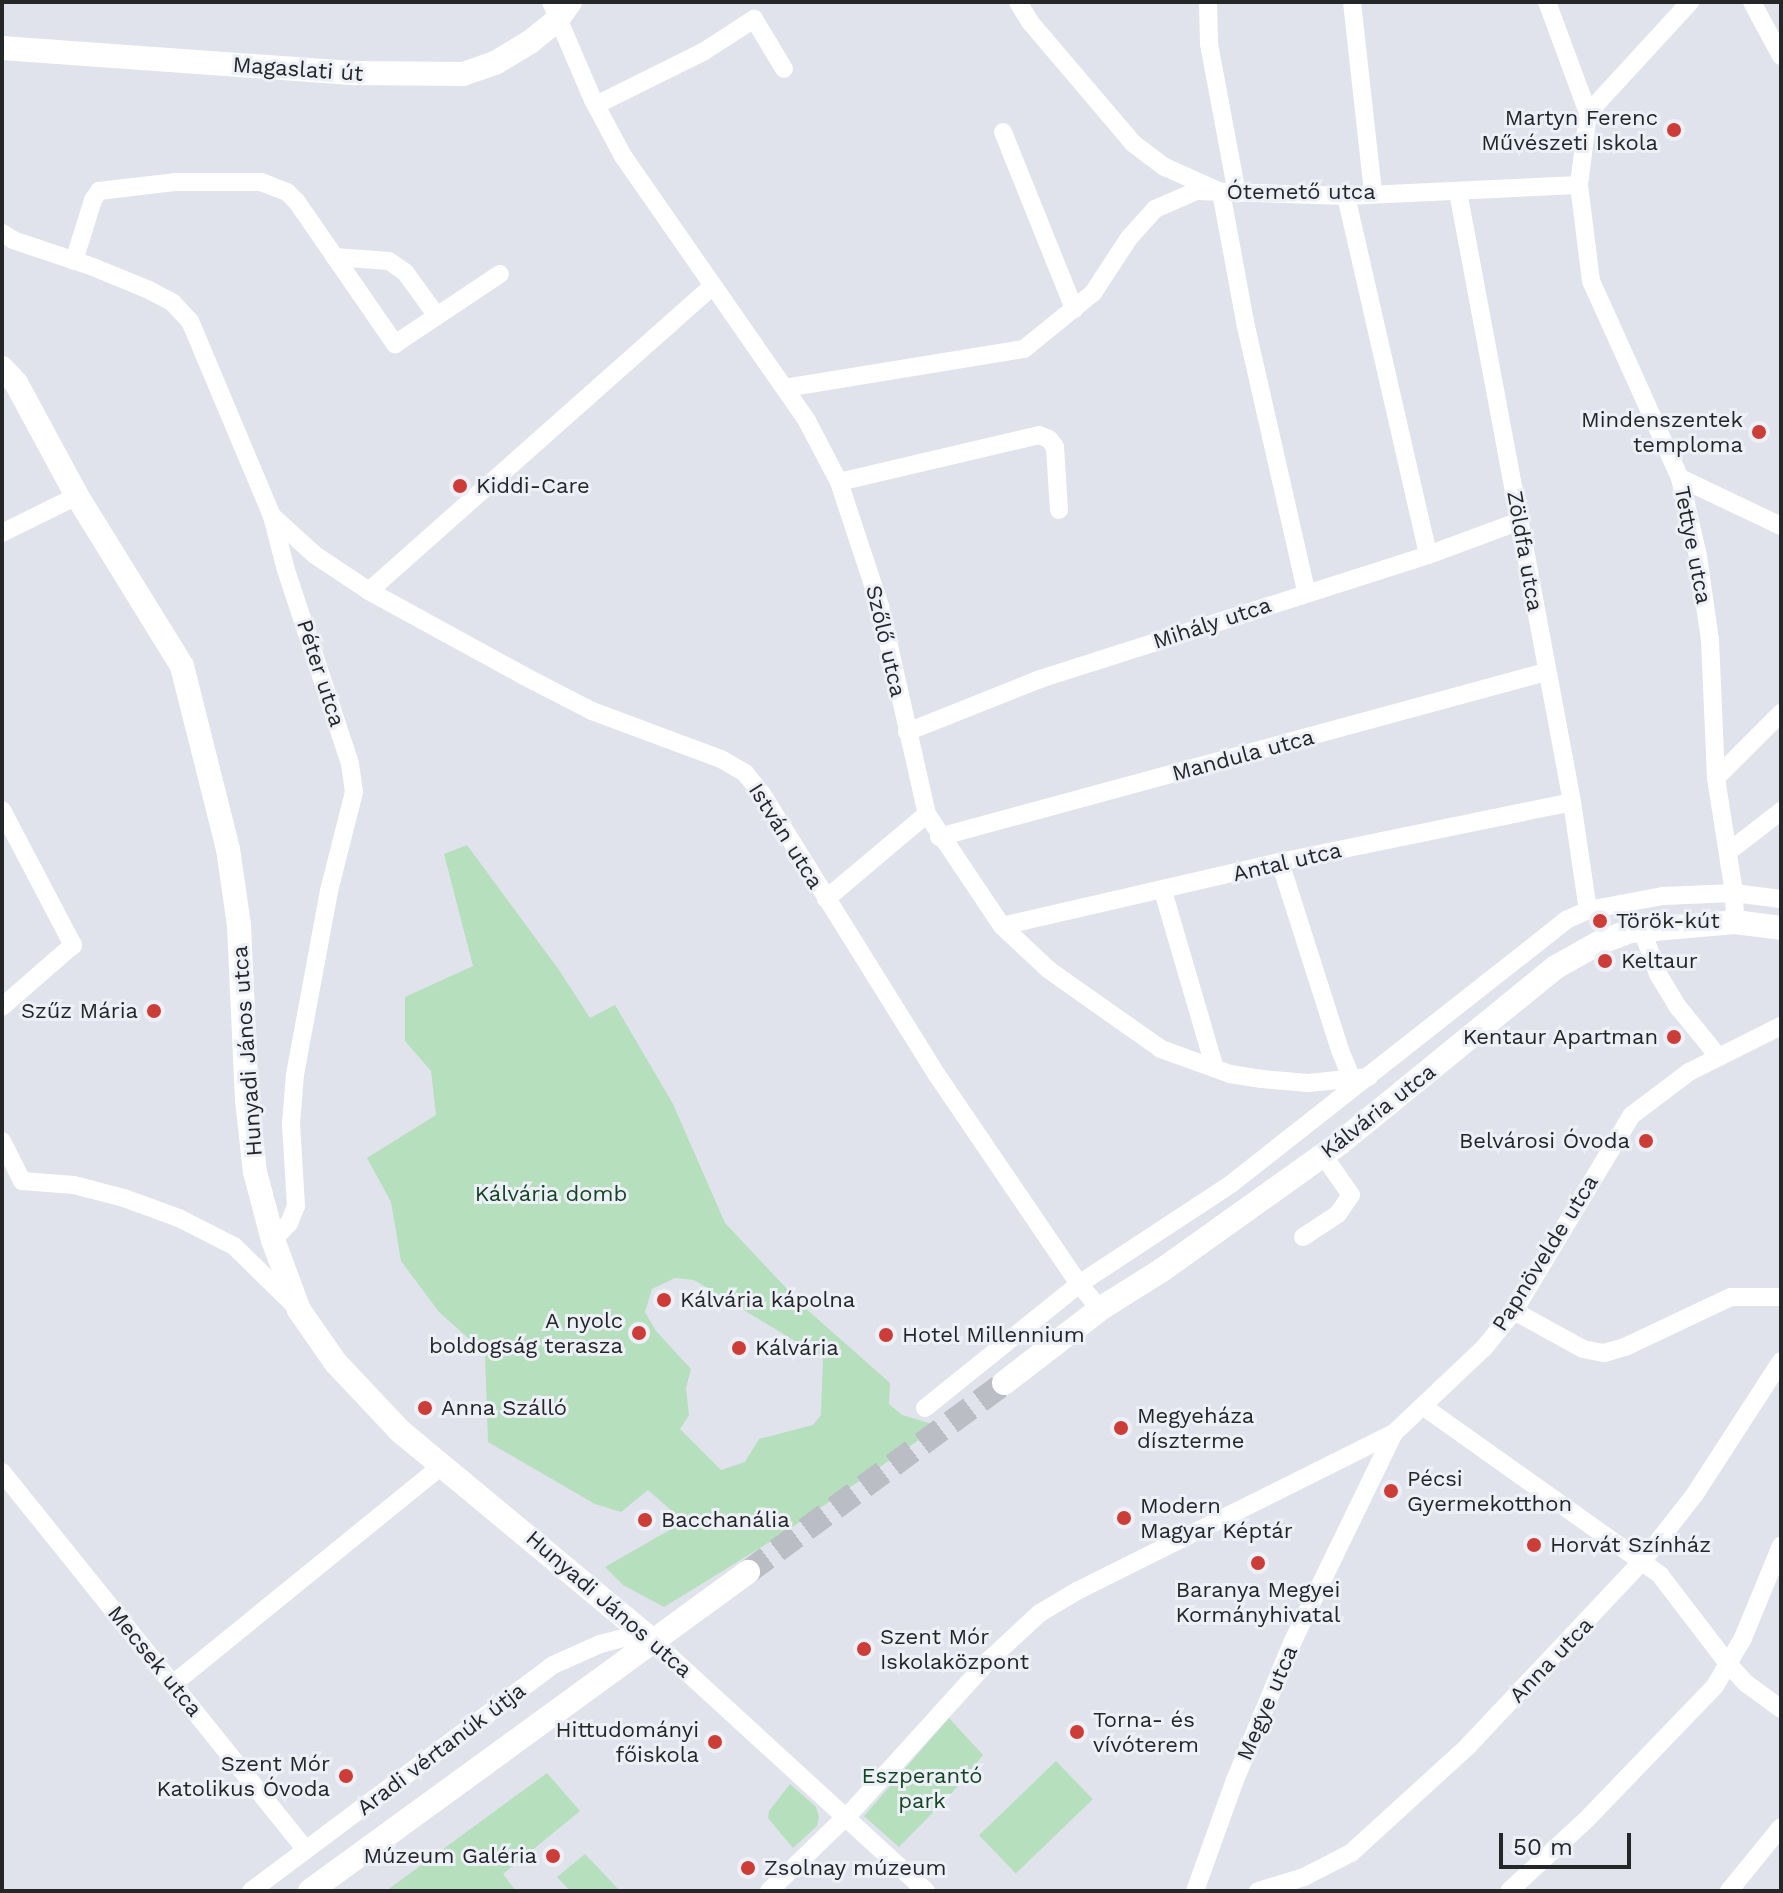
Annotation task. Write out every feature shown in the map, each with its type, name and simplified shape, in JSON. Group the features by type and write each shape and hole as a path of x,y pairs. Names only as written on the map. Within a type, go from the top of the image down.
{"street":[{"path":"1018,2 1030,22 1134,144 1165,167 1229,193"},
{"path":"1208,2 1209,44 1245,322 1306,591"},
{"path":"1352,2 1373,193"},
{"name":"Tettye utca","path":"1547,2 1588,113 1579,185 1591,281 1680,478 1698,556 1710,640 1716,778 1734,893 1735,922"},
{"path":"1588,113 1690,2"},
{"path":"1752,2 1779,48"},
{"name":"Magaslati út","path":"2,48 421,76 463,74 495,63 530,42 559,8"},
{"name":"Szőlő utca","path":"559,8 596,105 623,156 785,388 839,482 880,606 927,814 939,837 1002,926 1049,970 1161,1049 1214,1065 1230,1074 1262,1079 1308,1083 1361,1078"},
{"path":"596,105 703,52 754,19 784,69"},
{"path":"1003,132 1074,309"},
{"path":"74,261 99,191 207,181 261,182 287,192 395,344 500,274"},
{"name":"Ótemető utca","path":"785,388 1024,349 1093,293 1129,238 1155,209 1196,191 1346,196 1579,185"},
{"name":"Zöldfa utca","path":"1458,192 1572,802 1588,910"},
{"path":"1346,196 1428,555"},
{"name":"Péter utca","path":"2,233 13,240 149,290 173,303 190,321 272,516 286,570 346,750 354,792 329,891 295,1074 291,1124 296,1206 289,1223 273,1240"},
{"path":"335,257 389,261 405,272 437,316"},
{"path":"369,591 712,287"},
{"name":"Hunyadi János utca","path":"2,368 16,383 77,496 182,666 228,849 239,925 247,1100 255,1172 273,1240 299,1310 336,1363 400,1431 648,1637 926,1891"},
{"path":"839,482 1039,435 1049,439 1055,447 1059,510"},
{"path":"1680,478 1781,526"},
{"path":"2,533 77,496"},
{"name":"István utca","path":"272,516 315,555 369,591 592,711 721,759 745,773 762,794 937,1075 1079,1284 1100,1309"},
{"name":"Mihály utca","path":"907,732 1040,679 1306,591 1428,555 1520,521"},
{"name":"Mandula utca","path":"939,837 1546,672"},
{"path":"1716,778 1781,713"},
{"name":"Antal utca","path":"1002,926 1280,862 1572,802"},
{"path":"2,810 73,945 2,1007"},
{"path":"1728,852 1781,811"},
{"path":"826,899 927,814"},
{"path":"1280,862 1361,1078"},
{"path":"1163,891 1214,1065"},
{"name":"Kálvária utca","path":"925,1408 1079,1284 1231,1184 1361,1078 1566,920 1588,910 1663,896 1734,893 1781,899"},
{"name":"Kálvária utca","path":"1004,1383 1100,1309 1162,1270 1323,1155 1556,967 1599,943 1642,930 1735,922 1781,928"},
{"path":"1642,930 1658,974 1678,1007 1718,1056"},
{"name":"Papnövelde utca","path":"769,1891 847,1816 989,1660 1040,1613 1091,1584 1394,1433 1484,1348 1514,1311 1632,1115 1681,1078 1718,1056 1781,1026"},
{"path":"2,1141 22,1181"},
{"path":"1303,1237 1338,1214 1351,1195 1323,1155"},
{"path":"2,1186 22,1181 74,1185 124,1198 179,1218 234,1246 299,1310"},
{"path":"1514,1311 1583,1349 1604,1353 1731,1297 1781,1297"},
{"name":"Anna utca","path":"1258,1891 1304,1877 1351,1853 1468,1746 1642,1561 1695,1494 1781,1361"},
{"path":"1424,1407 1660,1575 1729,1665 1747,1684 1781,1709"},
{"name":"Megye utca","path":"1195,1891 1235,1780 1292,1643 1354,1509 1394,1433"},
{"path":"173,1684 442,1465"},
{"name":"Mecsek utca","path":"2,1472 306,1850"},
{"path":"1509,1891 1609,1797 1715,1686 1729,1665 1781,1546"},
{"path":"648,1637 748,1572"},
{"name":"Aradi vértanúk útja","path":"251,1891 553,1665 600,1644 648,1637"},
{"name":"Aradi vértanúk útja","path":"310,1891 648,1637"},
{"path":"1729,1891 1781,1827"}],"green space":[{"name":"Kálvária domb","path":"467,845 559,970 590,1018 615,1005 673,1104 725,1223 804,1307 890,1383 889,1404 902,1415 939,1426 781,1535 664,1607 623,1585 605,1567 682,1523 680,1518 648,1490 621,1512 595,1504 488,1442 485,1353 439,1312 401,1261 391,1202 367,1158 436,1115 431,1071 405,1041 405,997 473,966 444,854","holes":["675,1278 694,1280 823,1358 821,1415 813,1425 759,1439 745,1462 721,1470 680,1429 689,1415 686,1388 691,1369 656,1331 645,1312 652,1289"]},
{"name":"Eszperantó park","path":"949,1718 983,1755 951,1794 899,1847 864,1816"},
{"path":"1056,1761 1093,1799 1016,1873 979,1835"},
{"path":"547,1773 580,1811 503,1874 516,1891 386,1891"},
{"path":"790,1784 816,1807 819,1817 817,1826 793,1848 768,1818 769,1811"},
{"path":"585,1854 620,1891 570,1891 557,1877"}],"tunnel":[{"path":"748,1572 1004,1383"}],"place":[{"name":"Martyn Ferenc Művészeti Iskola","path":"1674,130"},
{"name":"Mindenszentek temploma","path":"1759,432"},
{"name":"Kiddi-Care","path":"460,486"},
{"name":"Török-kút","path":"1600,921"},
{"name":"Keltaur","path":"1605,961"},
{"name":"Szűz Mária","path":"154,1011"},
{"name":"Kentaur Apartman","path":"1674,1037"},
{"name":"Belvárosi Óvoda","path":"1646,1141"},
{"name":"Kálvária kápolna","path":"664,1300"},
{"name":"A nyolc boldogság terasza","path":"639,1333"},
{"name":"Hotel Millennium","path":"886,1335"},
{"name":"Kálvária","path":"739,1348"},
{"name":"Anna Szálló","path":"425,1408"},
{"name":"Megyeháza díszterme","path":"1121,1428"},
{"name":"Pécsi Gyermekotthon","path":"1391,1491"},
{"name":"Modern Magyar Képtár","path":"1124,1518"},
{"name":"Bacchanália","path":"645,1520"},
{"name":"Horvát Színház","path":"1534,1545"},
{"name":"Baranya Megyei Kormányhivatal","path":"1258,1563"},
{"name":"Szent Mór Iskolaközpont","path":"864,1649"},
{"name":"Torna- és vívóterem","path":"1077,1732"},
{"name":"Hittudományi főiskola","path":"715,1742"},
{"name":"Szent Mór Katolikus Óvoda","path":"346,1776"},
{"name":"Múzeum Galéria","path":"553,1856"},
{"name":"Zsolnay múzeum","path":"748,1868"}]}
